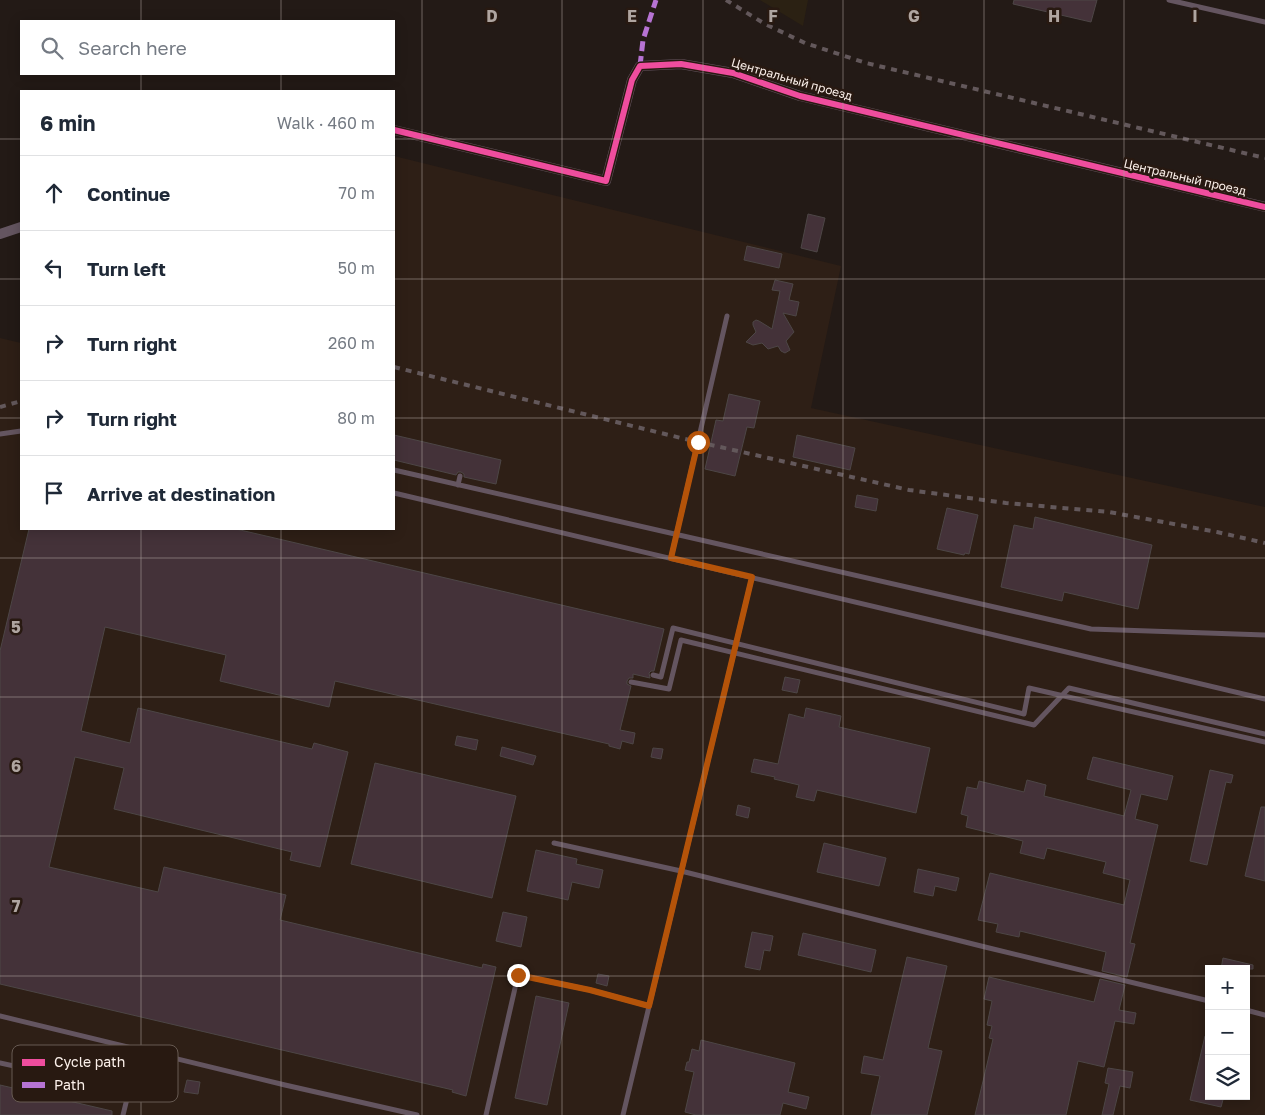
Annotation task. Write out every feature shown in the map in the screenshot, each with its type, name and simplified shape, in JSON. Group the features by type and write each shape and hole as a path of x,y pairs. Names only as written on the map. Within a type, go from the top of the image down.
{"street":[{"name":"Центральный проезд","path":"395,130 606,181 632,80 640,66 681,64 732,73 800,96 1265,208"},
{"path":"0,234 20,227"}],"lane":[{"path":"1170,0 1265,22"},
{"path":"671,558 727,316"},
{"path":"0,434 20,430"},
{"path":"395,470 1090,629 1265,635"},
{"path":"458,485 460,476"},
{"path":"395,493 1265,699"},
{"path":"623,1115 752,577"},
{"path":"653,675 661,677 673,628 1024,714 1029,688 1265,742"},
{"path":"632,682 669,689 681,640 1034,725 1069,688 1265,734"},
{"path":"554,843 681,871 1205,1000"},
{"path":"486,1115 518,975 590,990 649,1006"},
{"path":"1250,1011 1265,1015"},
{"path":"0,1016 118,1045"},
{"path":"178,1060 417,1115"},
{"path":"123,1115 126,1102"}],"shaded area":[{"path":"760,0 808,0 803,26"},
{"path":"395,156 841,266 811,408 1265,507 1265,1115 0,1115 0,338 20,343 20,530 395,530"}],"building":[{"path":"1014,0 1097,0 1091,22 1013,4"},
{"path":"808,214 825,218 817,252 801,248"},
{"path":"747,246 782,254 779,268 744,260"},
{"path":"775,280 793,284 789,300 799,302 796,316 783,313 794,332 786,341 790,350 785,353 778,346 768,349 762,343 753,345 746,342 756,332 753,322 756,320 772,329 780,291 772,290"},
{"path":"729,394 760,401 754,428 747,427 735,476 705,469 716,420 723,421"},
{"path":"395,435 501,460 496,484 464,477 464,474 461,472 458,472 456,475 395,460"},
{"path":"797,435 855,448 850,470 793,457"},
{"path":"857,495 878,499 876,511 855,507"},
{"path":"947,508 978,515 969,554 965,553 964,555 937,549"},
{"path":"1035,517 1152,545 1138,609 1064,592 1062,601 1001,587 1014,525 1033,529"},
{"path":"29,530 240,530 664,629 654,671 649,673 650,678 633,674 633,678 629,678 627,681 627,684 631,686 620,730 635,733 633,744 622,741 620,749 609,746 609,744 335,681 329,707 220,681 226,655 105,627 81,731 130,743 138,708 312,749 314,743 348,752 320,867 290,860 292,852 114,809 124,768 75,757 49,867 158,892 164,867 286,895 280,920 482,968 483,964 496,967 466,1096 452,1092 453,1090 0,984 0,651"},
{"path":"785,677 800,680 797,693 782,690"},
{"path":"806,708 841,716 839,727 930,748 916,813 817,790 814,801 796,797 799,785 751,772 754,759 778,764 789,714 804,718"},
{"path":"457,736 478,740 476,750 455,745"},
{"path":"502,747 536,756 533,765 500,756"},
{"path":"653,748 663,749 661,759 651,757"},
{"path":"1093,757 1173,776 1167,800 1141,794 1135,819 1158,825 1130,943 1135,944 1127,977 1102,971 1106,952 1020,931 1019,937 996,932 998,924 978,920 990,873 1124,905 1130,880 1103,873 1106,862 1047,848 1044,859 1020,853 1023,841 966,827 968,816 961,814 967,787 977,789 979,781 1024,792 1027,780 1046,785 1044,796 1124,816 1131,790 1087,779"},
{"path":"375,763 516,796 492,898 351,864"},
{"path":"1210,770 1233,775 1231,783 1226,782 1207,865 1190,861"},
{"path":"738,805 750,808 748,818 736,815"},
{"path":"1261,807 1265,807 1265,881 1245,876"},
{"path":"824,843 886,858 879,886 817,872"},
{"path":"536,850 577,859 576,864 603,870 599,888 572,882 568,900 527,891"},
{"path":"918,869 959,878 956,891 935,886 933,896 914,892"},
{"path":"503,912 527,917 521,947 496,941"},
{"path":"752,932 773,936 770,951 764,950 760,970 745,967"},
{"path":"803,933 876,950 871,972 798,955"},
{"path":"907,957 947,966 928,1048 942,1051 927,1115 871,1115 880,1076 861,1073 864,1056 883,1060"},
{"path":"1223,958 1253,965 1253,969 1250,969 1250,965 1222,965"},
{"path":"598,974 609,976 607,986 596,983"},
{"path":"989,977 1094,1002 1100,979 1125,985 1119,1010 1136,1013 1134,1024 1115,1021 1104,1067 1078,1061 1066,1115 975,1115 993,1039 989,1038 992,1026 987,1025 992,1001 984,999"},
{"path":"536,996 569,1003 547,1105 515,1098"},
{"path":"1205,1036 1205,1100 1223,1100 1221,1107 1190,1100"},
{"path":"701,1040 795,1063 788,1092 809,1097 806,1109 783,1103 780,1115 696,1115 685,1112 694,1072 685,1070 692,1049 699,1051"},
{"path":"1108,1068 1133,1072 1130,1088 1120,1086 1113,1115 1102,1115 1109,1084 1105,1083"},
{"path":"187,1080 200,1082 198,1094 184,1092"},
{"path":"0,1085 12,1088 12,1102 73,1102 112,1111 112,1115 0,1115"}],"railway":[{"path":"726,0 765,24 805,43 866,63 1265,158"},
{"path":"395,367 685,439 909,490 1006,503 1109,512 1265,543"},
{"path":"0,407 20,401"}],"marked path":[{"path":"640,66 643,40 656,0"}],"cycle path":[{"path":"395,130 606,181 632,80 640,66 681,64 733,73 800,96 1265,207"}],"route":[{"path":"518,975 590,990 649,1006 752,577 671,558 698,442"}]}
